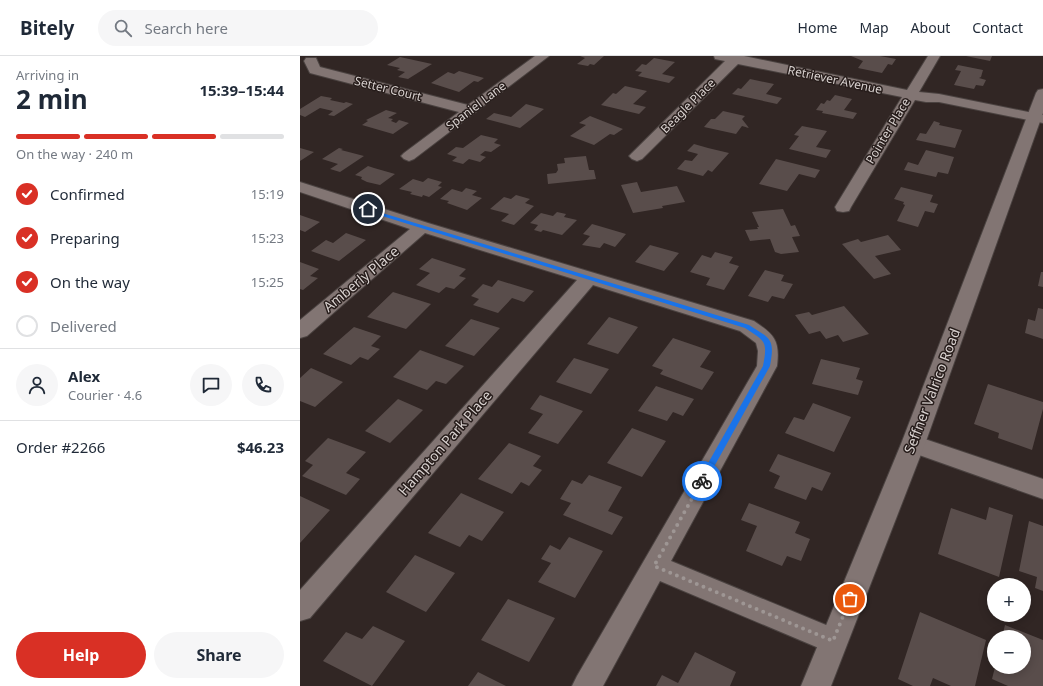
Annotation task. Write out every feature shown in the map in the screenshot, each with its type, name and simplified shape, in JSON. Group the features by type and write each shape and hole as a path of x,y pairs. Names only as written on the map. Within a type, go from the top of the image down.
{"street":[{"name":"Spaniel Lane","path":"409,156 543,56"},
{"name":"Retriever Avenue","path":"720,56 736,57 926,98 936,106 1036,120"},
{"name":"Pointer Place","path":"843,206 934,56"},
{"name":"Beagle Place","path":"637,156 736,57"},
{"name":"Setter Court","path":"311,61 315,70 470,110"},
{"name":"Seffner Valrico Road","path":"816,686 913,444 1036,120 1043,93"},
{"path":"300,188 422,227 747,326 765,338 770,349 767,366 587,686"},
{"name":"Amberly Place","path":"300,331 422,227"},
{"name":"Hampton Park Place","path":"300,609 590,277"},
{"path":"913,444 1043,488"},
{"path":"654,566 833,641"}],"building":[{"path":"580,56 604,56 594,65 590,64 588,66 577,64 585,58"},
{"path":"851,56 880,56 896,59 892,65 888,64 882,73 858,68 863,61"},
{"path":"966,56 992,56 990,61"},
{"path":"400,57 432,64 408,79 398,77 405,72 397,70 400,68 387,65"},
{"path":"654,58 675,62 662,74 675,77 669,83 638,76 642,72 635,71 642,64 646,65"},
{"path":"958,65 983,70 981,77 979,78 986,80 983,86 976,85 974,89 954,85 961,71 955,70"},
{"path":"459,71 484,78 478,82 474,81 459,92 431,83 448,72 454,74"},
{"path":"750,79 774,84 766,94 782,98 777,104 732,94 738,88 741,89"},
{"path":"625,86 647,91 633,104 646,107 639,114 601,105 613,93 616,94"},
{"path":"835,95 852,99 844,110 857,113 853,119 822,113 823,111 816,110 821,103 824,104 827,100 830,101"},
{"path":"321,96 332,98 330,100 353,104 334,116 328,115 333,111 320,108 305,117 300,115 300,109"},
{"path":"526,104 544,109 520,128 486,119 494,113 511,117"},
{"path":"386,110 397,113 388,118 393,119 391,121 396,123 399,120 409,123 393,134 362,125 368,121 366,120"},
{"path":"723,111 745,116 742,119 749,128 742,126 736,134 704,127 711,119 715,119"},
{"path":"590,116 623,129 614,135 610,134 594,145 570,136 586,125 579,123"},
{"path":"934,121 940,123 939,125 962,130 955,148 916,140 920,133 926,134"},
{"path":"802,126 827,131 816,147 831,150 826,158 789,149 799,136 794,135"},
{"path":"481,135 498,139 494,143 501,145 491,152 485,151 480,155 486,157 480,162 469,159 463,164 452,161 457,157 447,154 456,147 463,148"},
{"path":"694,144 729,153 712,172 708,170 703,176 677,169 685,160 692,161 698,154 687,151"},
{"path":"300,148 314,152 300,161"},
{"path":"339,148 343,149 341,150 364,156 340,172 330,169 338,164 322,159"},
{"path":"926,150 954,157 948,174 938,172 936,177 904,170 908,162 918,165"},
{"path":"586,156 589,170 594,170 596,179 548,184 547,174 556,173 558,170 557,164 565,163 564,158"},
{"path":"776,159 820,170 815,178 799,174 787,191 759,184"},
{"path":"368,166 395,174 380,185 367,182 361,179 362,177 355,175"},
{"path":"428,178 442,182 438,186 442,187 429,197 410,194 412,192 399,189 413,179 423,182"},
{"path":"637,182 641,192 677,186 685,202 662,206 663,208 633,213 621,185"},
{"path":"901,187 933,195 930,202 938,204 934,213 925,211 918,227 897,221 905,205 903,204 904,202 894,199"},
{"path":"466,188 477,191 472,195 482,198 467,210 447,203 449,201 440,199 452,189 462,192"},
{"path":"516,195 530,199 525,203 534,206 514,225 501,221 509,214 490,209 504,197 511,199"},
{"path":"783,209 791,226 795,225 800,236 792,237 799,252 781,254 775,252 770,239 750,241 745,230 758,229 757,227 759,227 752,212"},
{"path":"557,212 566,214 564,217 577,220 562,235 543,230 541,232 534,230 538,225 530,223 541,213 553,216"},
{"path":"300,215 320,222 305,232 300,230"},
{"path":"592,224 626,234 615,247 604,243 600,248 582,245 590,236 583,234"},
{"path":"346,233 366,240 339,261 311,251 326,240 333,243"},
{"path":"888,235 901,250 875,256 891,274 874,279 842,244 858,239 861,242"},
{"path":"650,245 679,253 664,271 635,262"},
{"path":"715,252 733,257 729,263 739,266 724,290 706,285 710,278 690,272 702,255 711,258"},
{"path":"432,258 466,269 459,276 466,278 454,289 446,287 439,293 416,285 430,273 419,269"},
{"path":"300,262 319,269 310,276 318,278 303,290 300,289"},
{"path":"765,270 784,275 781,281 793,284 784,299 772,296 768,302 748,296"},
{"path":"1041,272 1043,272 1043,287 1038,286"},
{"path":"498,280 534,291 524,302 512,298 498,313 473,305 479,299 471,296 483,284 492,287"},
{"path":"393,292 431,304 406,329 367,317"},
{"path":"844,306 869,334 843,342 838,335 826,339 820,331 809,334 795,315 809,312 812,315"},
{"path":"1038,308 1043,309 1043,339 1025,333 1028,319 1035,321"},
{"path":"609,317 638,327 618,354 587,344"},
{"path":"471,319 500,328 474,356 445,346"},
{"path":"354,327 381,336 371,346 380,349 368,360 360,357 351,365 323,354"},
{"path":"673,338 711,351 700,367 714,372 702,390 660,374 663,370 652,366"},
{"path":"420,350 464,366 446,384 436,381 427,390 393,377"},
{"path":"574,358 609,369 591,394 556,382"},
{"path":"821,359 860,368 856,379 863,381 858,395 812,384"},
{"path":"311,368 343,382 315,407 300,401 300,378"},
{"path":"988,384 1043,402 1043,409 1032,450 998,438 999,433 974,424"},
{"path":"656,386 694,399 683,416 673,412 667,421 638,411"},
{"path":"540,395 583,411 558,444 528,433 543,414 530,409"},
{"path":"398,399 423,410 390,443 365,431"},
{"path":"813,403 851,417 834,452 785,433 794,417 804,420"},
{"path":"632,428 666,441 642,477 607,463"},
{"path":"328,438 366,452 346,473 360,479 346,495 302,476 313,465 305,461"},
{"path":"509,443 541,456 533,466 542,470 529,486 521,482 512,494 478,479"},
{"path":"778,454 831,473 822,491 812,487 806,500 774,488 780,476 769,471"},
{"path":"589,475 622,487 608,511 623,517 612,535 563,515 571,503 560,499 572,480 582,484"},
{"path":"461,493 504,512 482,541 469,535 460,547 428,533"},
{"path":"300,496 330,510 300,543"},
{"path":"749,503 800,522 795,533 810,539 801,561 787,556 782,566 746,551 757,526 741,520"},
{"path":"989,507 1013,515 999,577 938,554 951,508 986,520"},
{"path":"1029,521 1043,526 1043,591 1035,588 1037,577 1019,571"},
{"path":"569,537 603,551 575,598 538,582 551,563 541,559 550,545 560,550"},
{"path":"415,555 455,573 426,612 386,592"},
{"path":"508,599 555,618 529,662 481,640"},
{"path":"920,612 986,640 975,686 951,686 933,678 930,686 913,686 898,679"},
{"path":"1005,625 1018,630 1004,630"},
{"path":"373,626 405,641 372,686 323,661 346,632 362,639"},
{"path":"1031,635 1043,640 1043,686 1008,686 992,679 993,674 1031,674"},
{"path":"695,652 736,672 730,686 656,686 662,675 678,683"},
{"path":"478,672 506,686 468,686"}],"way so far":[{"path":"702,481 654,566 833,641 850,599"}],"route":[{"path":"368,209 422,227 747,326 765,338 770,349 767,366 702,481"}]}
